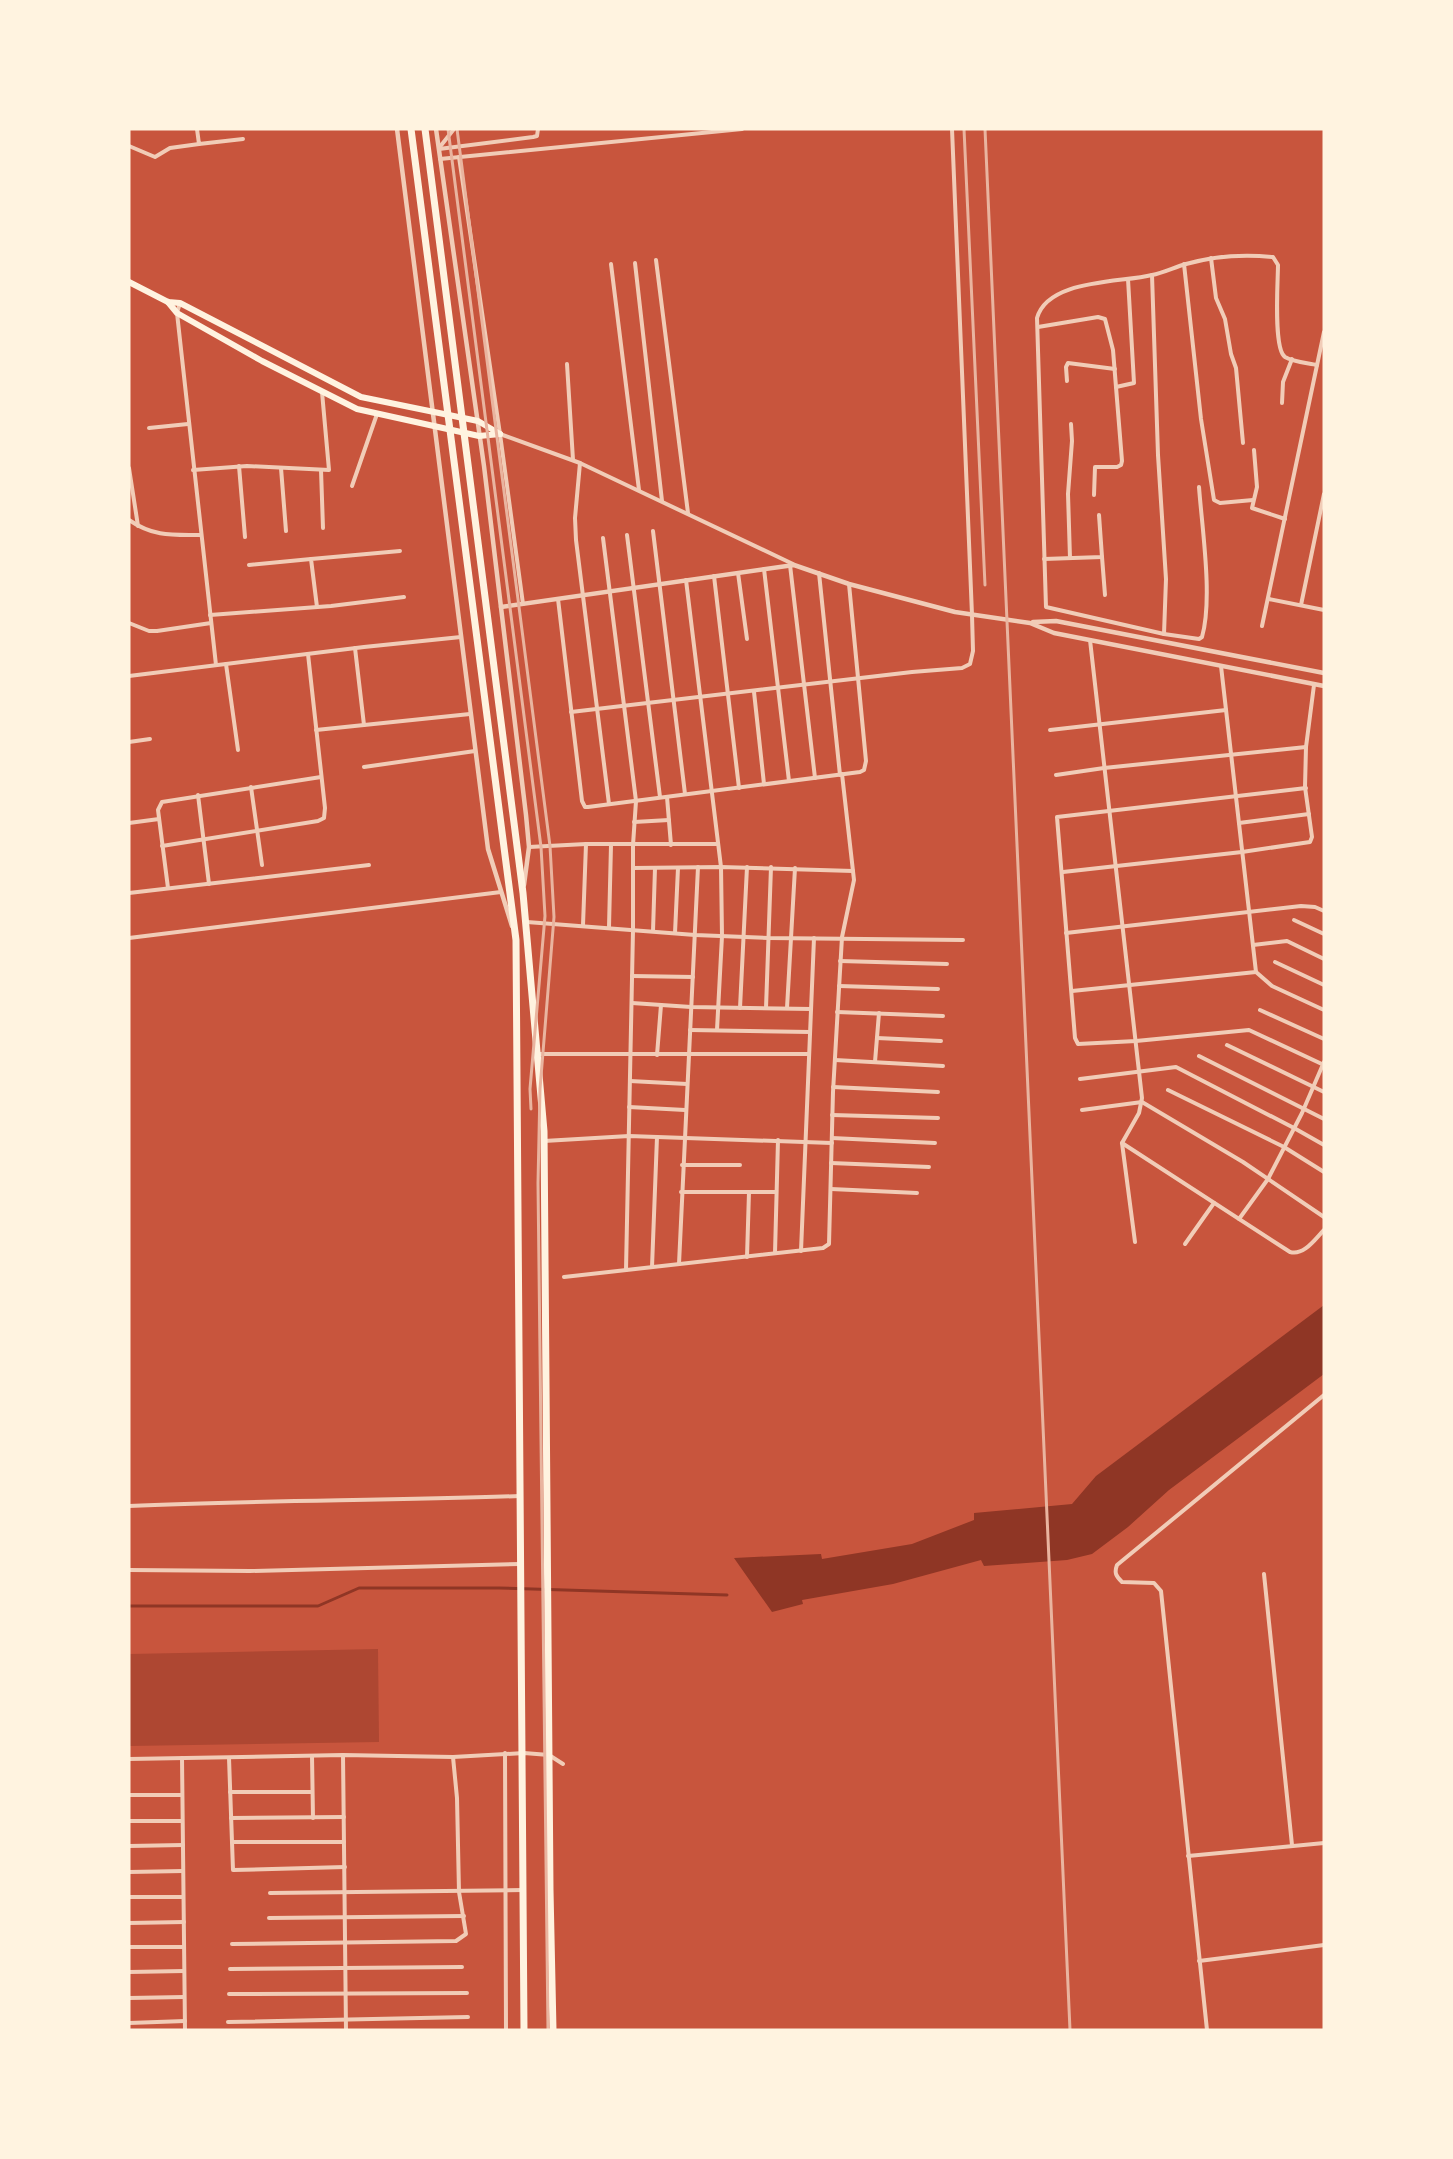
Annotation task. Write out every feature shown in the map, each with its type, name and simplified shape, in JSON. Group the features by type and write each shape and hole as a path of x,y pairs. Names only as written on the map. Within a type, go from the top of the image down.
{"highway":[{"path":"411,129 516,940 524,1753 524,2030"},
{"path":"426,129 523,893 544,1142 553,2030"}],"main road":[{"path":"129,282 168,302 180,303 361,397 478,421 500,434"},
{"path":"168,302 177,314 262,361 357,409 479,436 500,434"}],"street":[{"path":"197,129 199,144"},
{"path":"397,129 488,849 516,940"},
{"path":"436,129 478,421 529,847 523,893"},
{"path":"439,149 453,129"},
{"path":"439,149 533,137 537,136 538,129"},
{"path":"440,159 741,129"},
{"path":"571,712 962,668 970,664 973,651 972,615 952,129"},
{"path":"129,146 155,157 170,148 243,139"},
{"path":"459,157 523,604"},
{"path":"1199,487 1206,586 1203,635 1199,639 1164,634 1046,606 1038,327 1040,309 1046,302 1058,294 1087,285 1152,275 1211,258 1244,255 1273,257 1276,260 1280,346 1283,356 1317,365"},
{"path":"1211,258 1216,298 1225,319 1231,354 1236,368 1242,443"},
{"path":"656,260 688,514"},
{"path":"635,263 662,502"},
{"path":"611,264 639,491"},
{"path":"1184,264 1214,500 1220,503 1253,500"},
{"path":"1152,275 1158,455 1166,579 1164,634"},
{"path":"1116,387 1134,383 1128,279"},
{"path":"180,303 177,314 216,665"},
{"path":"1038,327 1102,317 1105,319 1113,350 1122,461 1119,466 1095,467 1094,495"},
{"path":"1262,626 1324,332"},
{"path":"1282,403 1283,382 1292,359"},
{"path":"1067,381 1068,363 1115,369"},
{"path":"567,364 573,460"},
{"path":"193,470 239,466 321,470 330,468 322,392"},
{"path":"352,486 376,414"},
{"path":"149,428 188,424"},
{"path":"1070,558 1068,494 1071,424"},
{"path":"500,434 580,463 792,565 849,584 972,615 1030,622 1056,621 1324,673"},
{"path":"1254,450 1257,487 1252,508 1285,519"},
{"path":"580,463 575,531 609,804"},
{"path":"239,466 245,537"},
{"path":"129,468 138,526"},
{"path":"281,468 286,531"},
{"path":"321,470 323,528"},
{"path":"1301,605 1324,494"},
{"path":"1099,515 1105,595"},
{"path":"129,520 160,535 201,535"},
{"path":"653,531 685,794"},
{"path":"627,535 660,797"},
{"path":"603,538 636,801 633,845 626,1270"},
{"path":"249,565 400,551"},
{"path":"1044,559 1102,557"},
{"path":"311,559 317,607"},
{"path":"501,607 792,565"},
{"path":"792,565 815,778"},
{"path":"764,569 789,781"},
{"path":"738,573 747,639"},
{"path":"564,1277 801,1251 823,1248 829,1244 833,1087 840,961 842,937 854,880 819,573"},
{"path":"714,576 739,788"},
{"path":"686,580 721,867 722,936 717,1030"},
{"path":"558,599 583,804 588,807 841,775 864,770 866,766 849,584"},
{"path":"210,615 317,607 404,597"},
{"path":"1269,599 1324,610"},
{"path":"1030,622 1054,633 1324,687"},
{"path":"129,623 149,631 157,631 211,623"},
{"path":"129,676 460,637"},
{"path":"1090,640 1142,1101 1139,1113 1122,1143 1136,1242"},
{"path":"355,648 364,725"},
{"path":"162,846 318,821 324,818 325,808 308,654"},
{"path":"226,664 238,750"},
{"path":"1221,666 1256,972 1272,986 1324,1010"},
{"path":"1063,872 1310,842 1312,837 1306,789 1306,747 1314,685"},
{"path":"754,692 764,784"},
{"path":"1050,730 1226,710"},
{"path":"316,730 470,714"},
{"path":"129,742 150,739"},
{"path":"1056,775 1306,747"},
{"path":"364,767 475,751"},
{"path":"168,888 158,810 162,802 321,777"},
{"path":"251,787 262,865"},
{"path":"1239,1219 1268,1179 1324,1064 1249,1030 1078,1044 1075,1038 1057,817 1306,789"},
{"path":"198,795 209,884"},
{"path":"667,797 671,844"},
{"path":"1239,822 1309,814"},
{"path":"129,823 159,819"},
{"path":"634,822 669,820"},
{"path":"529,847 586,844 718,844"},
{"path":"584,925 586,844"},
{"path":"609,927 611,844"},
{"path":"129,893 369,865"},
{"path":"679,1264 683,1138 698,867"},
{"path":"740,1008 747,867"},
{"path":"633,868 771,867 853,871"},
{"path":"766,1008 771,867"},
{"path":"653,931 655,868"},
{"path":"675,933 678,868"},
{"path":"787,1008 795,868"},
{"path":"129,938 501,892"},
{"path":"1066,933 1307,906 1324,911"},
{"path":"1294,920 1324,934"},
{"path":"526,922 695,935 963,940"},
{"path":"801,1251 813,938"},
{"path":"1253,945 1287,941 1324,959"},
{"path":"840,961 947,964"},
{"path":"1275,962 1324,985"},
{"path":"1072,991 1256,972"},
{"path":"632,976 693,976"},
{"path":"839,986 938,989"},
{"path":"632,1003 691,1007 811,1009"},
{"path":"657,1055 661,1005"},
{"path":"1260,1010 1324,1039"},
{"path":"837,1012 943,1016"},
{"path":"875,1062 879,1013"},
{"path":"690,1030 810,1032"},
{"path":"877,1038 941,1041"},
{"path":"1227,1045 1324,1092"},
{"path":"538,1054 688,1056 809,1054"},
{"path":"1199,1056 1324,1119"},
{"path":"835,1060 943,1066"},
{"path":"1080,1079 1171,1067 1180,1068 1324,1145"},
{"path":"630,1081 687,1084"},
{"path":"833,1087 938,1092"},
{"path":"1168,1090 1284,1147 1324,1172"},
{"path":"1082,1110 1142,1101 1268,1179 1324,1217"},
{"path":"629,1107 685,1110"},
{"path":"832,1114 938,1118"},
{"path":"544,1142 629,1136 935,1143"},
{"path":"652,1267 657,1137"},
{"path":"775,1253 777,1140"},
{"path":"1122,1143 1295,1253 1304,1250 1324,1230"},
{"path":"831,1163 929,1167"},
{"path":"682,1165 740,1165"},
{"path":"831,1189 917,1193"},
{"path":"681,1192 776,1192"},
{"path":"747,1257 749,1192"},
{"path":"1185,1244 1214,1203"},
{"path":"1207,2030 1161,1591 1154,1583 1122,1582 1116,1576 1116,1570 1117,1565 1156,1532 1324,1395"},
{"path":"129,1506 232,1501 521,1496"},
{"path":"129,1570 250,1571 521,1564"},
{"path":"1264,1574 1292,1845"},
{"path":"505,1753 506,2030"},
{"path":"129,1759 343,1755 453,1757 524,1753 549,1755 564,1764"},
{"path":"343,1755 346,2030"},
{"path":"312,1756 313,1818"},
{"path":"232,1944 456,1941 466,1934 459,1892 457,1798 453,1757"},
{"path":"182,1758 185,2030"},
{"path":"229,1758 233,1870 345,1867"},
{"path":"230,1792 312,1792"},
{"path":"129,1795 182,1796"},
{"path":"231,1818 344,1818"},
{"path":"129,1821 183,1821"},
{"path":"232,1842 344,1842"},
{"path":"1188,1856 1324,1843"},
{"path":"129,1846 183,1845"},
{"path":"129,1872 183,1871"},
{"path":"270,1893 523,1890"},
{"path":"129,1897 183,1896"},
{"path":"269,1918 464,1916"},
{"path":"129,1923 184,1922"},
{"path":"1199,1961 1324,1945"},
{"path":"129,1947 184,1947"},
{"path":"230,1969 462,1967"},
{"path":"129,1972 184,1971"},
{"path":"230,1994 467,1993"},
{"path":"129,1998 184,1997"},
{"path":"228,2022 468,2017"},
{"path":"129,2023 185,2021"}],"shaded area":[{"path":"1324,1305 1324,1374 1169,1490 1128,1527 1092,1554 1067,1560 984,1566 981,1560 893,1584 802,1600 803,1604 772,1612 734,1558 821,1554 822,1559 912,1544 974,1520 974,1513 1072,1504 1096,1476"},
{"path":"378,1649 379,1742 129,1746 129,1654"}],"waterway":[{"path":"129,1606 318,1606 359,1588 499,1588 727,1595"}],"railway":[{"path":"448,129 541,847 545,916 530,1089 531,1109"},
{"path":"457,129 550,846 554,917 540,1089 538,1183 548,2030"},
{"path":"964,129 985,585"},
{"path":"985,129 1070,2030"}]}
